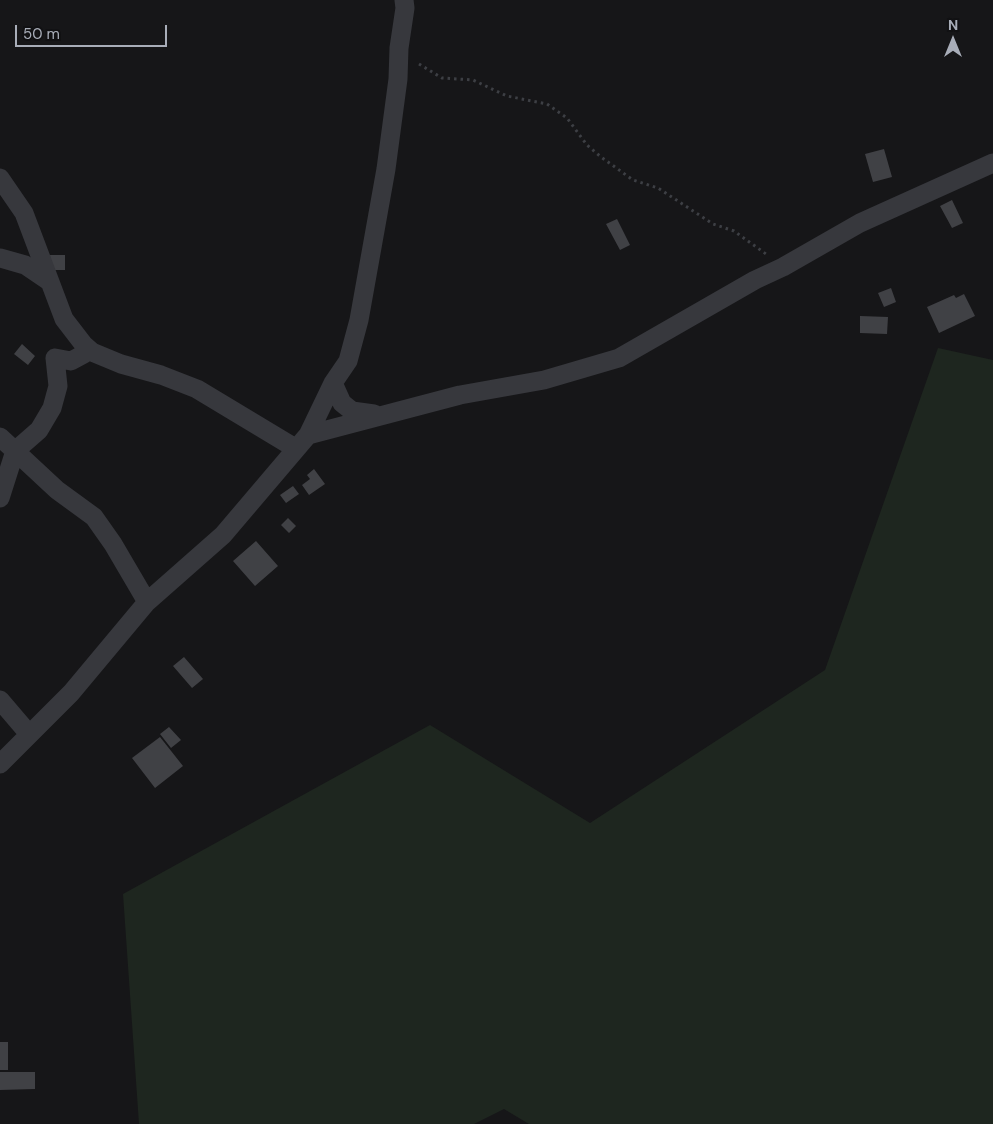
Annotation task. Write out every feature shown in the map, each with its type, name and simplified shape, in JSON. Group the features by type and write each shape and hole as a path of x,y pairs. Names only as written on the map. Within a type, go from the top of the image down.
{"street":[{"path":"0,764 71,693 147,602 223,535 302,441 348,361 363,301 386,169 398,79 399,48 405,8 404,0"},
{"path":"0,178 24,213 64,319 84,345 92,352 121,364 160,375 196,389 302,441 381,415 460,395 544,380 619,358 755,280 783,267 860,223 993,163"},
{"path":"0,258 25,265 50,282"},
{"path":"0,498 15,451 39,430 52,408 58,386 55,358 71,361 84,354 84,345"},
{"path":"334,383 342,403 352,411 381,415"},
{"path":"0,437 56,490 94,517 113,544 147,602"},
{"path":"0,700 29,734"}],"path":[{"path":"399,48 433,75 474,80 507,96 547,104 567,118 587,145 600,157 634,180 658,188 713,224 734,231 783,267"}],"shaded area":[{"path":"938,348 993,360 993,1124 529,1124 504,1109 474,1124 139,1124 123,894 430,725 590,823 825,670"}],"building":[{"path":"884,149 892,177 873,182 865,154"},
{"path":"952,200 963,223 952,228 940,206"},
{"path":"617,219 630,245 620,250 606,224"},
{"path":"50,255 65,255 65,270 51,270"},
{"path":"891,288 896,302 884,307 878,293"},
{"path":"964,294 975,316 939,333 927,307 954,295 956,298"},
{"path":"860,316 888,317 887,334 860,333"},
{"path":"22,344 35,356 28,365 14,354"},
{"path":"314,469 325,484 309,495 302,485 310,479 307,475"},
{"path":"293,486 299,494 286,503 280,495"},
{"path":"288,518 296,526 289,533 281,525"},
{"path":"256,541 278,566 255,586 233,561"},
{"path":"184,657 203,679 192,688 173,666"},
{"path":"169,727 181,740 171,748 160,734"},
{"path":"160,737 183,766 155,788 132,758"},
{"path":"0,1042 8,1042 8,1070 0,1070"},
{"path":"0,1072 35,1072 35,1089 0,1090"}]}
